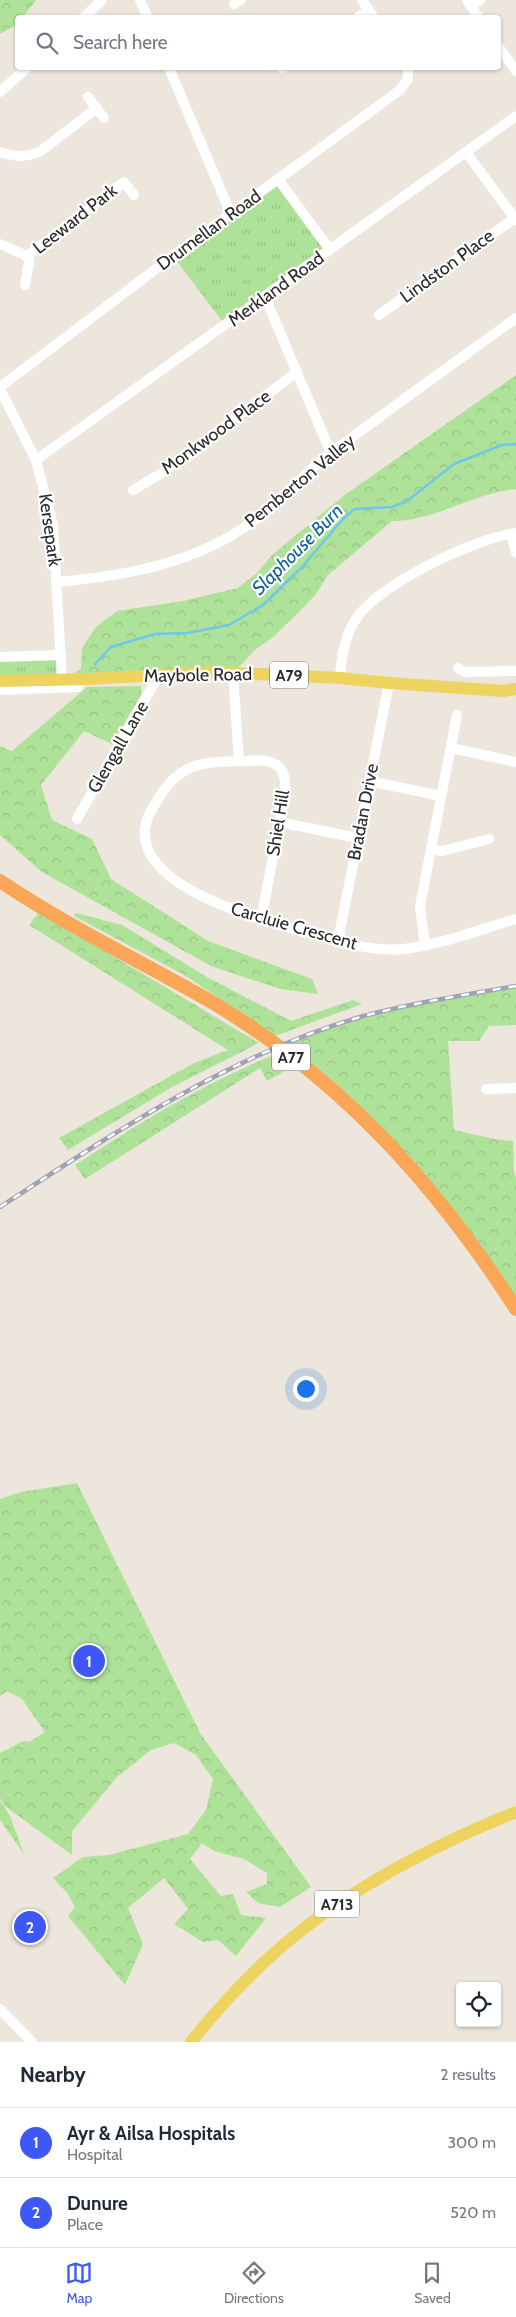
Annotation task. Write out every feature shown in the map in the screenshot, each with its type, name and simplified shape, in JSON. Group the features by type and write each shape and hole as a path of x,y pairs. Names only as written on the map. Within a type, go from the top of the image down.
{"highway":[{"name":"A77","path":"0,881 35,904 211,1002 290,1056 336,1093 375,1128 446,1208 485,1261 516,1309"}],"main road":[{"name":"Maybole Road","path":"0,682 233,673 340,678 503,691 516,690"},
{"name":"A713","path":"190,2042 229,1997 271,1955 327,1910 385,1874 448,1840 516,1812"}],"street":[{"path":"86,15 102,0"},
{"path":"140,0 147,15"},
{"path":"362,0 372,14"},
{"path":"477,15 469,3 480,0"},
{"path":"501,50 515,68"},
{"path":"0,92 25,70"},
{"path":"170,70 231,214"},
{"name":"Drumellan Road","path":"0,388 231,214 400,90 408,78 408,70"},
{"path":"88,97 104,118"},
{"path":"0,152 22,158 40,151 97,108"},
{"name":"Merkland Road","path":"36,460 516,116"},
{"path":"466,152 515,219"},
{"name":"Leeward Park","path":"27,256 122,180 134,196"},
{"path":"278,180 330,250"},
{"name":"Lindston Place","path":"379,315 515,219"},
{"name":"Leeward Park","path":"0,244 27,256"},
{"name":"Leeward Park","path":"25,285 27,256"},
{"path":"265,296 331,453"},
{"name":"Pemberton Valley","path":"56,582 175,562 209,548 254,521 331,453 516,318"},
{"name":"Monkwood Place","path":"133,490 177,462 297,372"},
{"name":"Kersepark","path":"0,388 36,460 53,525 62,680"},
{"path":"340,678 346,639 354,621 382,593 417,572 486,540 513,533 516,553"},
{"path":"0,657 60,654"},
{"path":"458,668 465,672 516,672"},
{"path":"233,673 239,761"},
{"name":"Glengall Lane","path":"77,819 159,675"},
{"path":"0,690 78,687 78,679"},
{"name":"Bradan Drive","path":"338,940 389,683"},
{"path":"425,945 420,906 457,715"},
{"path":"451,748 516,762"},
{"name":"Shiel Hill","path":"239,761 265,760 280,768 285,776 285,792 261,920"},
{"name":"Carcluie Crescent","path":"239,761 195,765 183,771 170,782 149,815 145,828 145,845 152,859 178,881 204,897 261,920 338,940 382,949 403,949 425,945 516,919"},
{"path":"369,781 442,796"},
{"path":"279,822 358,838"},
{"path":"431,849 442,851 489,839"},
{"path":"486,1089 516,1088"},
{"path":"0,2009 32,2042"}],"green space":[{"path":"0,0 36,0 25,15 15,15 15,25 0,34"},
{"path":"278,179 330,250 225,325 173,256"},
{"path":"516,375 516,489 485,496 423,517 392,521 328,575 316,594 297,614 271,639 257,648 233,673 62,680 81,669 82,648 96,627 117,611 183,601 238,588 258,572 273,554 346,494"},
{"path":"61,655 62,680 0,681 0,657"},
{"path":"141,686 141,695 112,744 84,731 41,785 52,820 92,839 111,879 208,941 312,979 318,994 280,989 211,966 42,872 0,835 0,746 12,751 87,687"},
{"path":"39,912 259,1043 172,1087 68,1150 59,1138 194,1063 228,1050 29,925"},
{"path":"76,913 122,925 207,977 291,1021 353,1000 362,1004 275,1036 186,976 74,916"},
{"path":"516,987 516,1025 489,1026 479,1041 448,1041 454,1130 494,1139 513,1141 516,1179 516,1309 445,1207 297,1061 288,1044 361,1017 440,1000"},
{"path":"274,1055 290,1068 267,1081 260,1068 85,1179 75,1165 147,1119 196,1091"},
{"path":"77,1483 200,1733 311,1887 280,1907 258,1903 246,1892 267,1884 267,1873 244,1859 214,1851 202,1843 190,1859 221,1896 233,1894 241,1915 266,1918 236,1956 218,1940 203,1942 174,1924 188,1909 164,1878 128,1908 143,1944 125,1985 68,1916 75,1907 68,1894 53,1878 83,1857 109,1855 188,1834 206,1810 213,1779 196,1755 174,1743 151,1750 117,1777 72,1831 72,1855 5,1806 0,1798 0,1753 23,1741 29,1742 45,1732 22,1699 7,1691 0,1696 0,1499 21,1492"},
{"path":"0,1800 10,1816 24,1854 0,1820"}],"waterway":[{"name":"Slaphouse Burn","path":"95,664 111,647 155,634 187,633 229,625 263,605 302,567 343,519 355,509 392,507 407,501 454,464 502,445 516,444"}],"railway":[{"path":"0,1207 173,1099 264,1053 311,1033 360,1017 418,1003 516,986"}],"place":[{"name":"Ayr & Ailsa Hospitals","path":"89,1661"},
{"name":"Dunure","path":"30,1927"}]}
